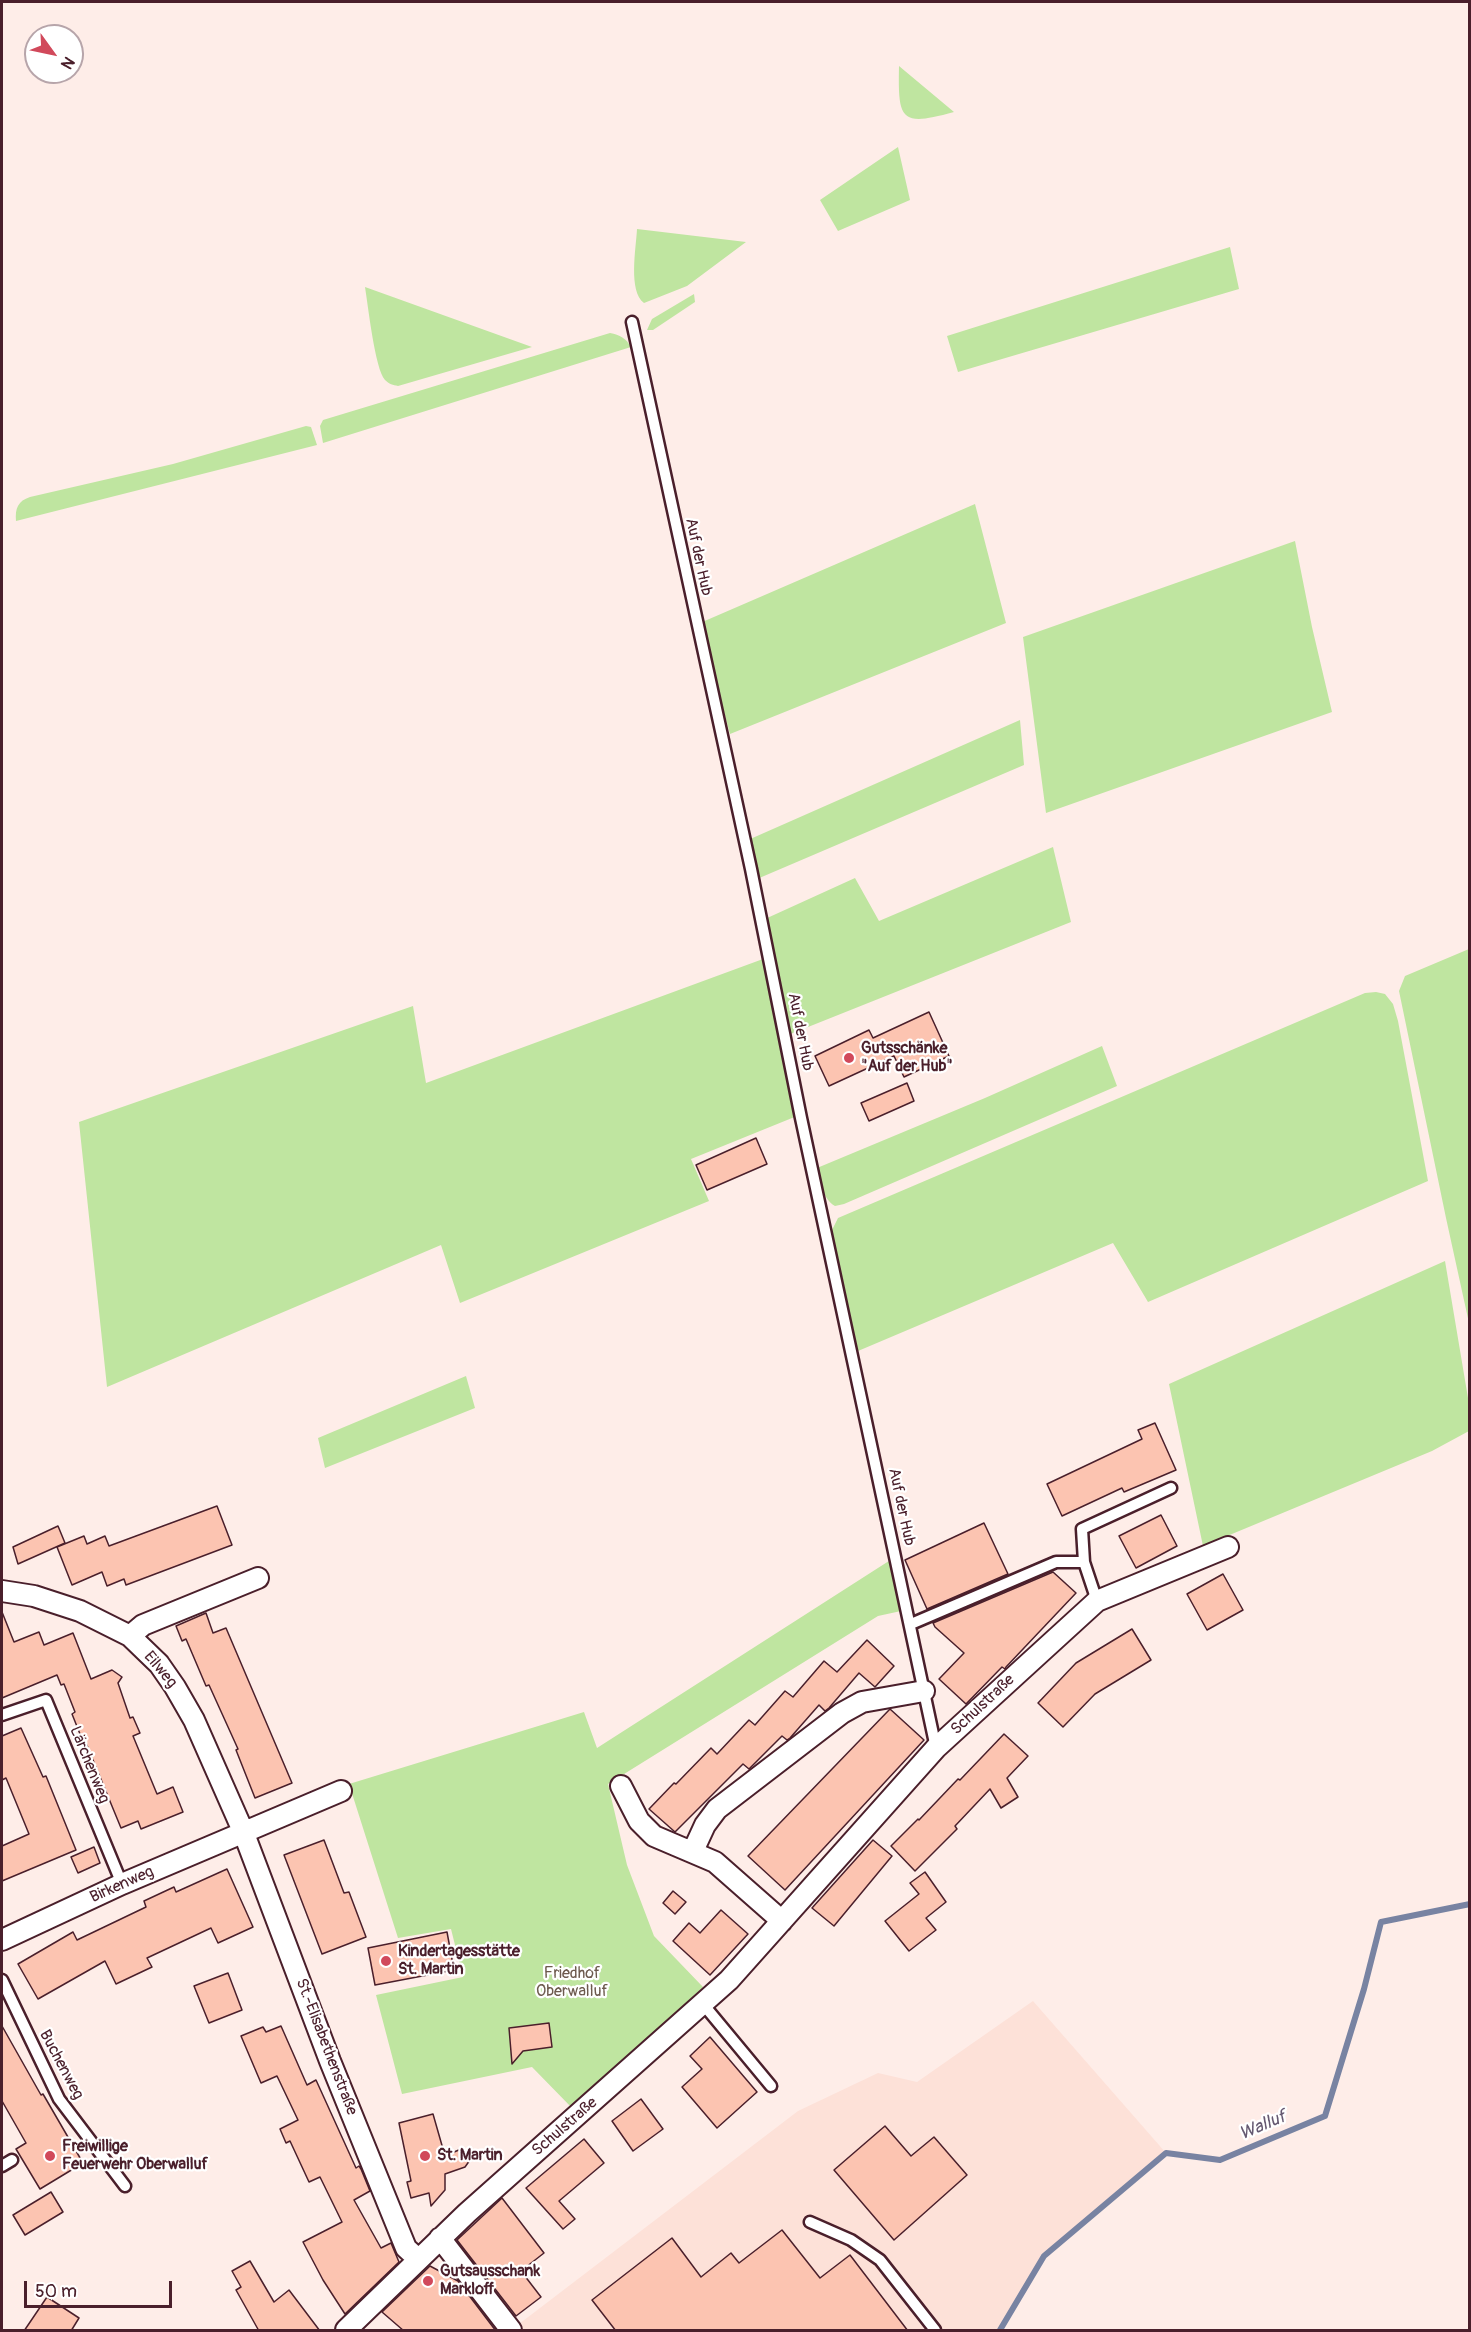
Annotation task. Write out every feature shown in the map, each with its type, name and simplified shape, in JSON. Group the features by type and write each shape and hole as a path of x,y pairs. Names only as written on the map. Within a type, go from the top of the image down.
{"street":[{"name":"Schulstraße","path":"346,2331 440,2238 729,1980 936,1748 1097,1601 1228,1547"},
{"path":"130,1636 143,1625 258,1578"},
{"name":"Eilweg","path":"2,1591 34,1596 80,1611 130,1636 159,1665 175,1687 194,1720 243,1831"},
{"path":"693,1851 705,1825 717,1809 842,1713 862,1702 924,1691"},
{"path":"621,1786 639,1821 654,1836 715,1862 782,1921"},
{"name":"Birkenweg","path":"2,1940 122,1884 341,1791"},
{"name":"St.-Elisabethenstraße","path":"243,1831 330,2061 406,2248 418,2259"},
{"path":"440,2238 511,2331"}],"lane":[{"name":"Auf der Hub","path":"632,322 751,869 801,1118 936,1748"},
{"path":"1097,1601 1084,1562 1082,1529 1171,1488"},
{"path":"911,1624 1056,1562 1084,1562"},
{"name":"Lärchenweg","path":"2,1715 46,1700 122,1884"},
{"name":"Buchenweg","path":"2,1980 59,2099 125,2186"},
{"path":"703,2004 771,2086"},
{"path":"2,2166 12,2160"},
{"path":"810,2222 851,2240 880,2260 935,2331"}],"shaded area":[{"path":"1033,2001 1166,2153 1044,2256 1000,2330 524,2330 519,2324 798,2111 878,2073 917,2082"}],"green space":[{"path":"899,66 954,112 922,119 906,115 900,98"},
{"path":"898,147 910,200 838,231 820,200"},
{"path":"637,229 746,242 687,286 644,303 639,297 634,280"},
{"path":"1230,247 1239,289 958,372 947,336"},
{"path":"365,287 532,347 398,386 393,385 381,374 372,336"},
{"path":"694,294 695,302 653,330 647,330 652,319"},
{"path":"610,333 622,337 631,347 323,443 320,426 323,420"},
{"path":"306,426 311,427 317,445 16,521 18,506 30,497 173,464"},
{"path":"975,504 1006,623 730,734 700,623"},
{"path":"1295,541 1332,712 1046,813 1023,637"},
{"path":"1020,720 1024,765 757,879 748,840"},
{"path":"1053,847 1071,922 788,1035 765,919 855,878 879,921"},
{"path":"1469,949 1469,1323 1399,991 1405,976"},
{"path":"763,959 797,1116 691,1159 709,1201 460,1303 441,1245 107,1387 79,1122 413,1006 426,1083"},
{"path":"1365,993 1385,994 1393,1004 1398,1021 1428,1181 1148,1302 1113,1243 858,1351 832,1230 838,1218"},
{"path":"1102,1046 1117,1086 844,1204 835,1206 827,1199 817,1168"},
{"path":"1445,1261 1469,1404 1469,1431 1432,1451 1203,1546 1169,1384"},
{"path":"466,1376 475,1408 325,1468 318,1438"},
{"name":"Friedhof Oberwalluf","path":"892,1559 901,1611 878,1616 608,1784 627,1865 654,1936 703,1987 573,2109 532,2067 402,2094 376,1995 463,1977 451,1929 398,1938 349,1784 584,1712 597,1748"}],"building":[{"path":"929,1012 949,1056 904,1077 894,1056 829,1086 815,1056 869,1030 873,1038"},
{"path":"907,1083 914,1101 869,1121 861,1103"},
{"path":"756,1138 767,1164 707,1190 696,1165"},
{"path":"1155,1423 1176,1470 1124,1492 1122,1488 1062,1516 1047,1484 1142,1439 1138,1430"},
{"path":"217,1506 232,1545 126,1585 124,1579 107,1586 102,1572 72,1585 57,1547 84,1536 87,1544 105,1536 109,1546"},
{"path":"1161,1515 1177,1546 1136,1568 1119,1536"},
{"path":"984,1523 1008,1574 927,1609 905,1560"},
{"path":"58,1526 65,1543 18,1564 13,1547"},
{"path":"1053,1572 1076,1593 1005,1669 1002,1667 966,1704 939,1679 964,1653 933,1623"},
{"path":"1223,1574 1243,1610 1207,1630 1187,1594"},
{"path":"2,1612 14,1642 39,1632 44,1645 73,1633 91,1679 112,1670 122,1677 118,1683 130,1718 133,1717 140,1733 133,1736 157,1794 173,1787 183,1812 141,1829 138,1821 121,1828 72,1714 75,1712 64,1684 61,1685 57,1675 2,1698"},
{"path":"206,1613 213,1633 226,1628 292,1783 255,1798 236,1750 238,1749 209,1685 206,1686 186,1639 182,1641 176,1626"},
{"path":"1132,1629 1151,1660 1095,1694 1063,1727 1038,1703 1076,1663"},
{"path":"867,1640 894,1666 875,1687 859,1673 829,1708 825,1711 819,1705 790,1738 787,1740 782,1736 749,1769 743,1764 675,1832 649,1809 711,1748 717,1754 749,1720 755,1725 785,1691 793,1697 824,1661 837,1672"},
{"path":"890,1709 924,1740 785,1890 748,1856"},
{"path":"21,1728 43,1777 46,1776 76,1850 2,1881 2,1846 29,1834 6,1778 2,1780 2,1736"},
{"path":"1004,1734 1028,1756 1007,1778 1018,1797 1001,1808 990,1789 955,1826 957,1829 915,1871 891,1846"},
{"path":"324,1840 344,1893 349,1892 366,1937 322,1954 284,1855"},
{"path":"873,1840 892,1856 834,1926 812,1908"},
{"path":"94,1847 100,1863 78,1873 71,1857"},
{"path":"227,1869 253,1927 218,1943 211,1928 147,1958 152,1967 116,1984 105,1961 38,1999 18,1964 73,1932 77,1940 146,1907 144,1901 174,1887 176,1892"},
{"path":"925,1872 946,1902 926,1918 936,1930 909,1951 885,1921 919,1894 910,1883"},
{"path":"673,1891 686,1902 675,1914 663,1903"},
{"path":"721,1910 748,1934 710,1975 673,1941 689,1923 700,1933"},
{"name":"Kindertagesstätte St. Martin","path":"447,1932 454,1970 375,1985 368,1948"},
{"path":"228,1973 242,2010 209,2023 194,1986"},
{"path":"549,2023 552,2047 523,2051 512,2064 509,2028"},
{"path":"2,2026 83,2163 40,2189 16,2149 26,2143 2,2101"},
{"path":"281,2026 307,2085 316,2080 356,2168 359,2166 361,2169 370,2191 354,2200 381,2248 391,2243 399,2262 345,2314 323,2280 303,2242 342,2222 320,2177 309,2182 290,2141 286,2143 280,2129 298,2120 277,2076 261,2083 241,2036 263,2027 266,2032"},
{"path":"710,2037 757,2092 717,2128 682,2087 702,2069 690,2056"},
{"path":"641,2099 663,2129 633,2151 612,2121"},
{"name":"St. Martin","path":"433,2114 445,2156 461,2149 467,2153 470,2160 465,2167 445,2174 445,2190 431,2206 429,2193 411,2198 407,2182 411,2181 399,2123"},
{"path":"885,2126 911,2156 934,2137 967,2175 894,2240 834,2170"},
{"path":"584,2139 604,2163 559,2201 575,2219 563,2229 526,2188"},
{"path":"51,2192 63,2212 25,2235 13,2215"},
{"path":"502,2198 544,2253 521,2271 541,2297 516,2316 457,2240"},
{"path":"782,2230 820,2278 850,2255 908,2331 616,2331 592,2300 672,2238 701,2277 731,2253 739,2263"},
{"path":"250,2261 274,2302 289,2290 320,2331 259,2331 236,2290 241,2287 232,2271"},
{"path":"430,2266 458,2281 496,2331 404,2331 382,2312"},
{"path":"47,2297 79,2318 71,2331 24,2331"}],"waterway":[{"name":"Walluf","path":"1000,2330 1044,2256 1166,2153 1220,2160 1325,2116 1364,1989 1381,1922 1470,1904"}],"place":[{"name":"Gutsschänke \"Auf der Hub\"","path":"849,1058"},
{"name":"Kindertagesstätte St. Martin","path":"386,1961"},
{"name":"Freiwillige Feuerwehr Oberwalluf","path":"50,2156"},
{"name":"St. Martin","path":"425,2156"},
{"name":"Gutsausschank Markloff","path":"428,2281"}]}
